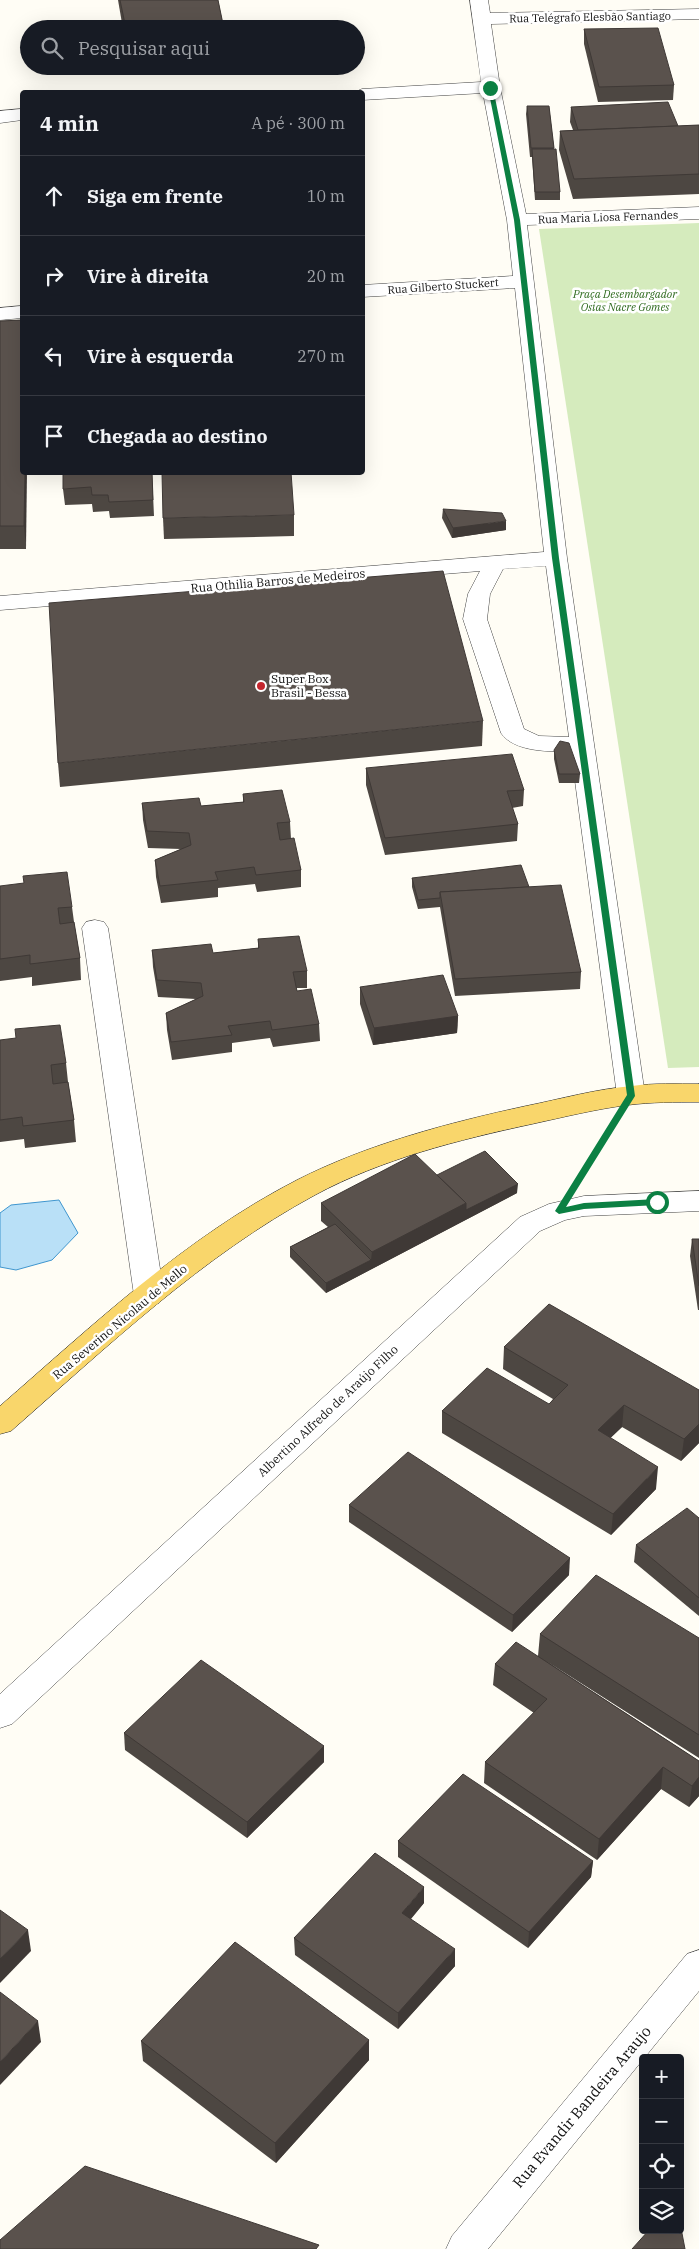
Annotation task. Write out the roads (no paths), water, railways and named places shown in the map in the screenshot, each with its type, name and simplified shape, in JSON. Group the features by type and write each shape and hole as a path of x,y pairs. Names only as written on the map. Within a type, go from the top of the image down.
{"main road":[{"name":"Rua Severino Nicolau de Mello","path":"0,1423 149,1295 224,1239 276,1205 316,1183 367,1160 434,1138 495,1122 631,1096 699,1092"}],"street":[{"name":"Rua Telégrafo Elesbão Santiago","path":"480,10 699,14"},
{"path":"480,10 490,88 517,220 556,558 631,1096"},
{"path":"365,95 490,88"},
{"path":"0,117 20,115"},
{"name":"Rua Maria Liosa Fernandes","path":"517,220 699,214"},
{"name":"Rua Gilberto Stuckert","path":"365,291 524,281"},
{"path":"0,314 20,312"},
{"name":"Rua Othilia Barros de Medeiros","path":"0,603 556,558"},
{"path":"495,563 479,594 475,619 514,733 529,742 550,745 581,743"},
{"path":"95,928 149,1295"},
{"name":"Albertino Alfredo de Araújo Filho","path":"0,1714 530,1224 559,1211 584,1206 699,1201"},
{"name":"Rua Evandir Bandeira Araujo","path":"465,2249 699,1965"}],"water":[{"path":"59,1200 78,1233 52,1260 16,1270 0,1267 0,1213 11,1205"}],"place":[{"name":"Super Box Brasil - Bessa","path":"261,686"}],"park label":[{"name":"Praça Desembargador Osias Nacre Gomes","path":"625,300"}]}
